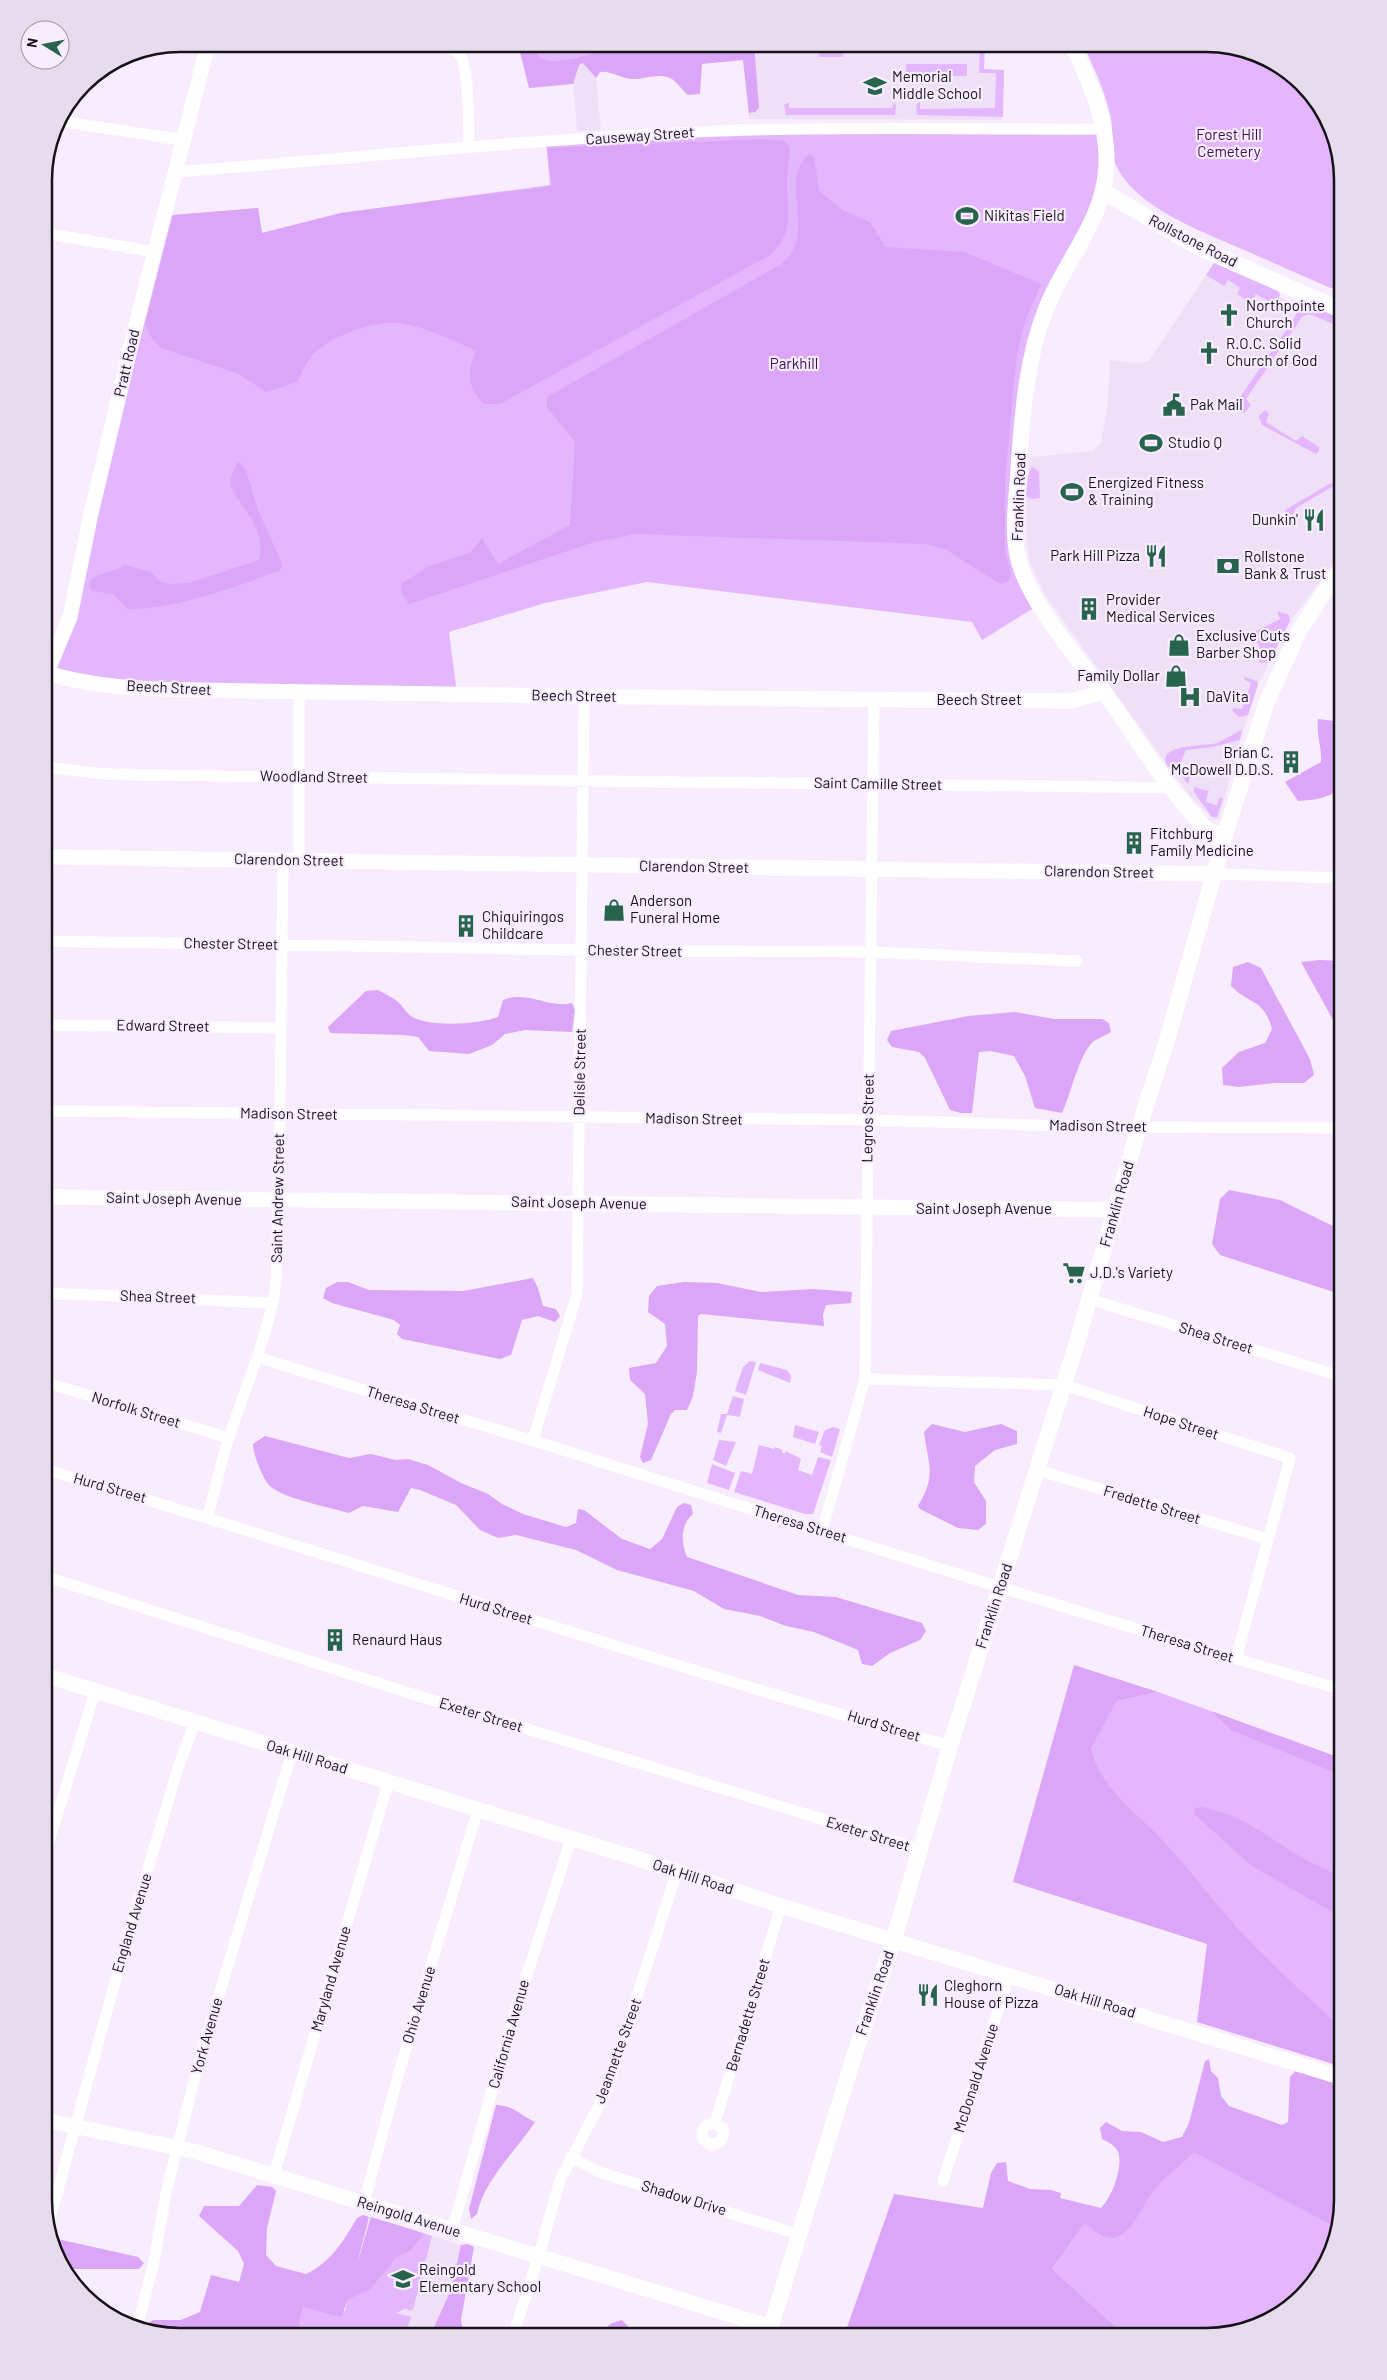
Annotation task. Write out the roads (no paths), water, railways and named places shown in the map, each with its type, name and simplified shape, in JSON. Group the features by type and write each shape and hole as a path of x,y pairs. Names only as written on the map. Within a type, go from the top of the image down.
{"main road":[{"path":"1076,53 1092,90 1105,129 1106,171 1103,191"},
{"name":"Rollstone Road","path":"1103,191 1196,246 1334,307"},
{"name":"Franklin Road","path":"1103,191 1092,222 1058,282 1038,332 1031,362 1024,416 1015,523 1019,563 1026,580 1047,615 1172,788 1207,830 1225,835"},
{"name":"Franklin Road","path":"771,2328 854,2056 894,1939 950,1746 1064,1385 1139,1127 1168,1037 1225,835 1266,704 1299,631 1334,579"}],"street":[{"name":"Pratt Road","path":"53,657 70,617 90,518 206,53"},
{"path":"458,53 462,58 466,84 469,147"},
{"path":"67,122 183,140"},
{"name":"Causeway Street","path":"176,172 469,147 729,130 1105,129"},
{"path":"53,235 155,252"},
{"name":"Beech Street","path":"53,676 153,689 584,697 1070,701 1104,692"},
{"path":"299,691 299,860"},
{"name":"Delisle Street","path":"533,1440 577,1294 580,950 585,780 584,697"},
{"name":"Legros Street","path":"822,1531 864,1379 867,1120 872,952 874,700"},
{"name":"Woodland Street","path":"53,767 107,774 585,780"},
{"name":"Saint Camille Street","path":"585,780 1172,788"},
{"name":"Clarendon Street","path":"53,857 1215,874 1334,878"},
{"name":"Saint Andrew Street","path":"208,1518 229,1438 257,1357 273,1303 276,1284 283,860"},
{"name":"Chester Street","path":"53,941 580,950 872,952 1077,961"},
{"name":"Edward Street","path":"53,1024 281,1028"},
{"name":"Madison Street","path":"53,1111 867,1120 1139,1127 1334,1128"},
{"name":"Saint Joseph Avenue","path":"52,1197 278,1201 578,1202 867,1208 1115,1210"},
{"name":"Shea Street","path":"52,1293 273,1303"},
{"name":"Shea Street","path":"1089,1299 1334,1374"},
{"name":"Theresa Street","path":"257,1357 422,1409 533,1440 1000,1587 1334,1687"},
{"name":"Hope Street","path":"864,1379 1064,1385 1290,1458 1236,1659"},
{"name":"Norfolk Street","path":"52,1385 229,1438"},
{"name":"Fredette Street","path":"1037,1470 1268,1539"},
{"name":"Hurd Street","path":"52,1471 208,1518 388,1576 950,1746"},
{"name":"Exeter Street","path":"52,1579 406,1692 920,1850"},
{"name":"Oak Hill Road","path":"52,1678 677,1871 781,1906 894,1939 1334,2075"},
{"path":"52,1831 95,1692"},
{"name":"England Avenue","path":"53,2207 123,1953 178,1768 195,1722"},
{"name":"York Avenue","path":"139,2321 198,2065 292,1752"},
{"name":"Maryland Avenue","path":"274,2175 388,1783"},
{"name":"Ohio Avenue","path":"364,2203 399,2072 478,1809"},
{"name":"California Avenue","path":"452,2230 513,2018 571,1839"},
{"name":"Jeannette Street","path":"516,2327 560,2180 607,2090 677,1871"},
{"name":"Bernadette Street","path":"715,2123 781,1906"},
{"name":"McDonald Avenue","path":"943,2181 1009,1976"},
{"name":"Reingold Avenue","path":"52,2122 178,2147 274,2175 539,2255 757,2328"},
{"name":"Shadow Drive","path":"571,2157 599,2172 800,2235"}],"place":[{"name":"Memorial Middle School","path":"875,86"},
{"name":"Nikitas Field","path":"967,216"},
{"name":"Northpointe Church","path":"1229,315"},
{"name":"R.O.C. Solid Church of God","path":"1209,353"},
{"name":"Pak Mail","path":"1174,405"},
{"name":"Studio Q","path":"1151,443"},
{"name":"Energized Fitness & Training","path":"1072,492"},
{"name":"Dunkin'","path":"1314,520"},
{"name":"Park Hill Pizza","path":"1156,556"},
{"name":"Rollstone Bank & Trust","path":"1228,566"},
{"name":"Provider Medical Services","path":"1089,609"},
{"name":"Exclusive Cuts Barber Shop","path":"1179,645"},
{"name":"Family Dollar","path":"1176,676"},
{"name":"DaVita","path":"1190,697"},
{"name":"Brian C. McDowell D.D.S.","path":"1291,762"},
{"name":"Fitchburg Family Medicine","path":"1134,843"},
{"name":"Anderson Funeral Home","path":"614,910"},
{"name":"Chiquiringos Childcare","path":"466,926"},
{"name":"J.D.'s Variety","path":"1074,1273"},
{"name":"Renaurd Haus","path":"335,1640"},
{"name":"Cleghorn House of Pizza","path":"928,1995"},
{"name":"Reingold Elementary School","path":"403,2279"}],"park label":[{"name":"Forest Hill Cemetery","path":"1229,144"},
{"name":"Parkhill","path":"794,364"}]}
